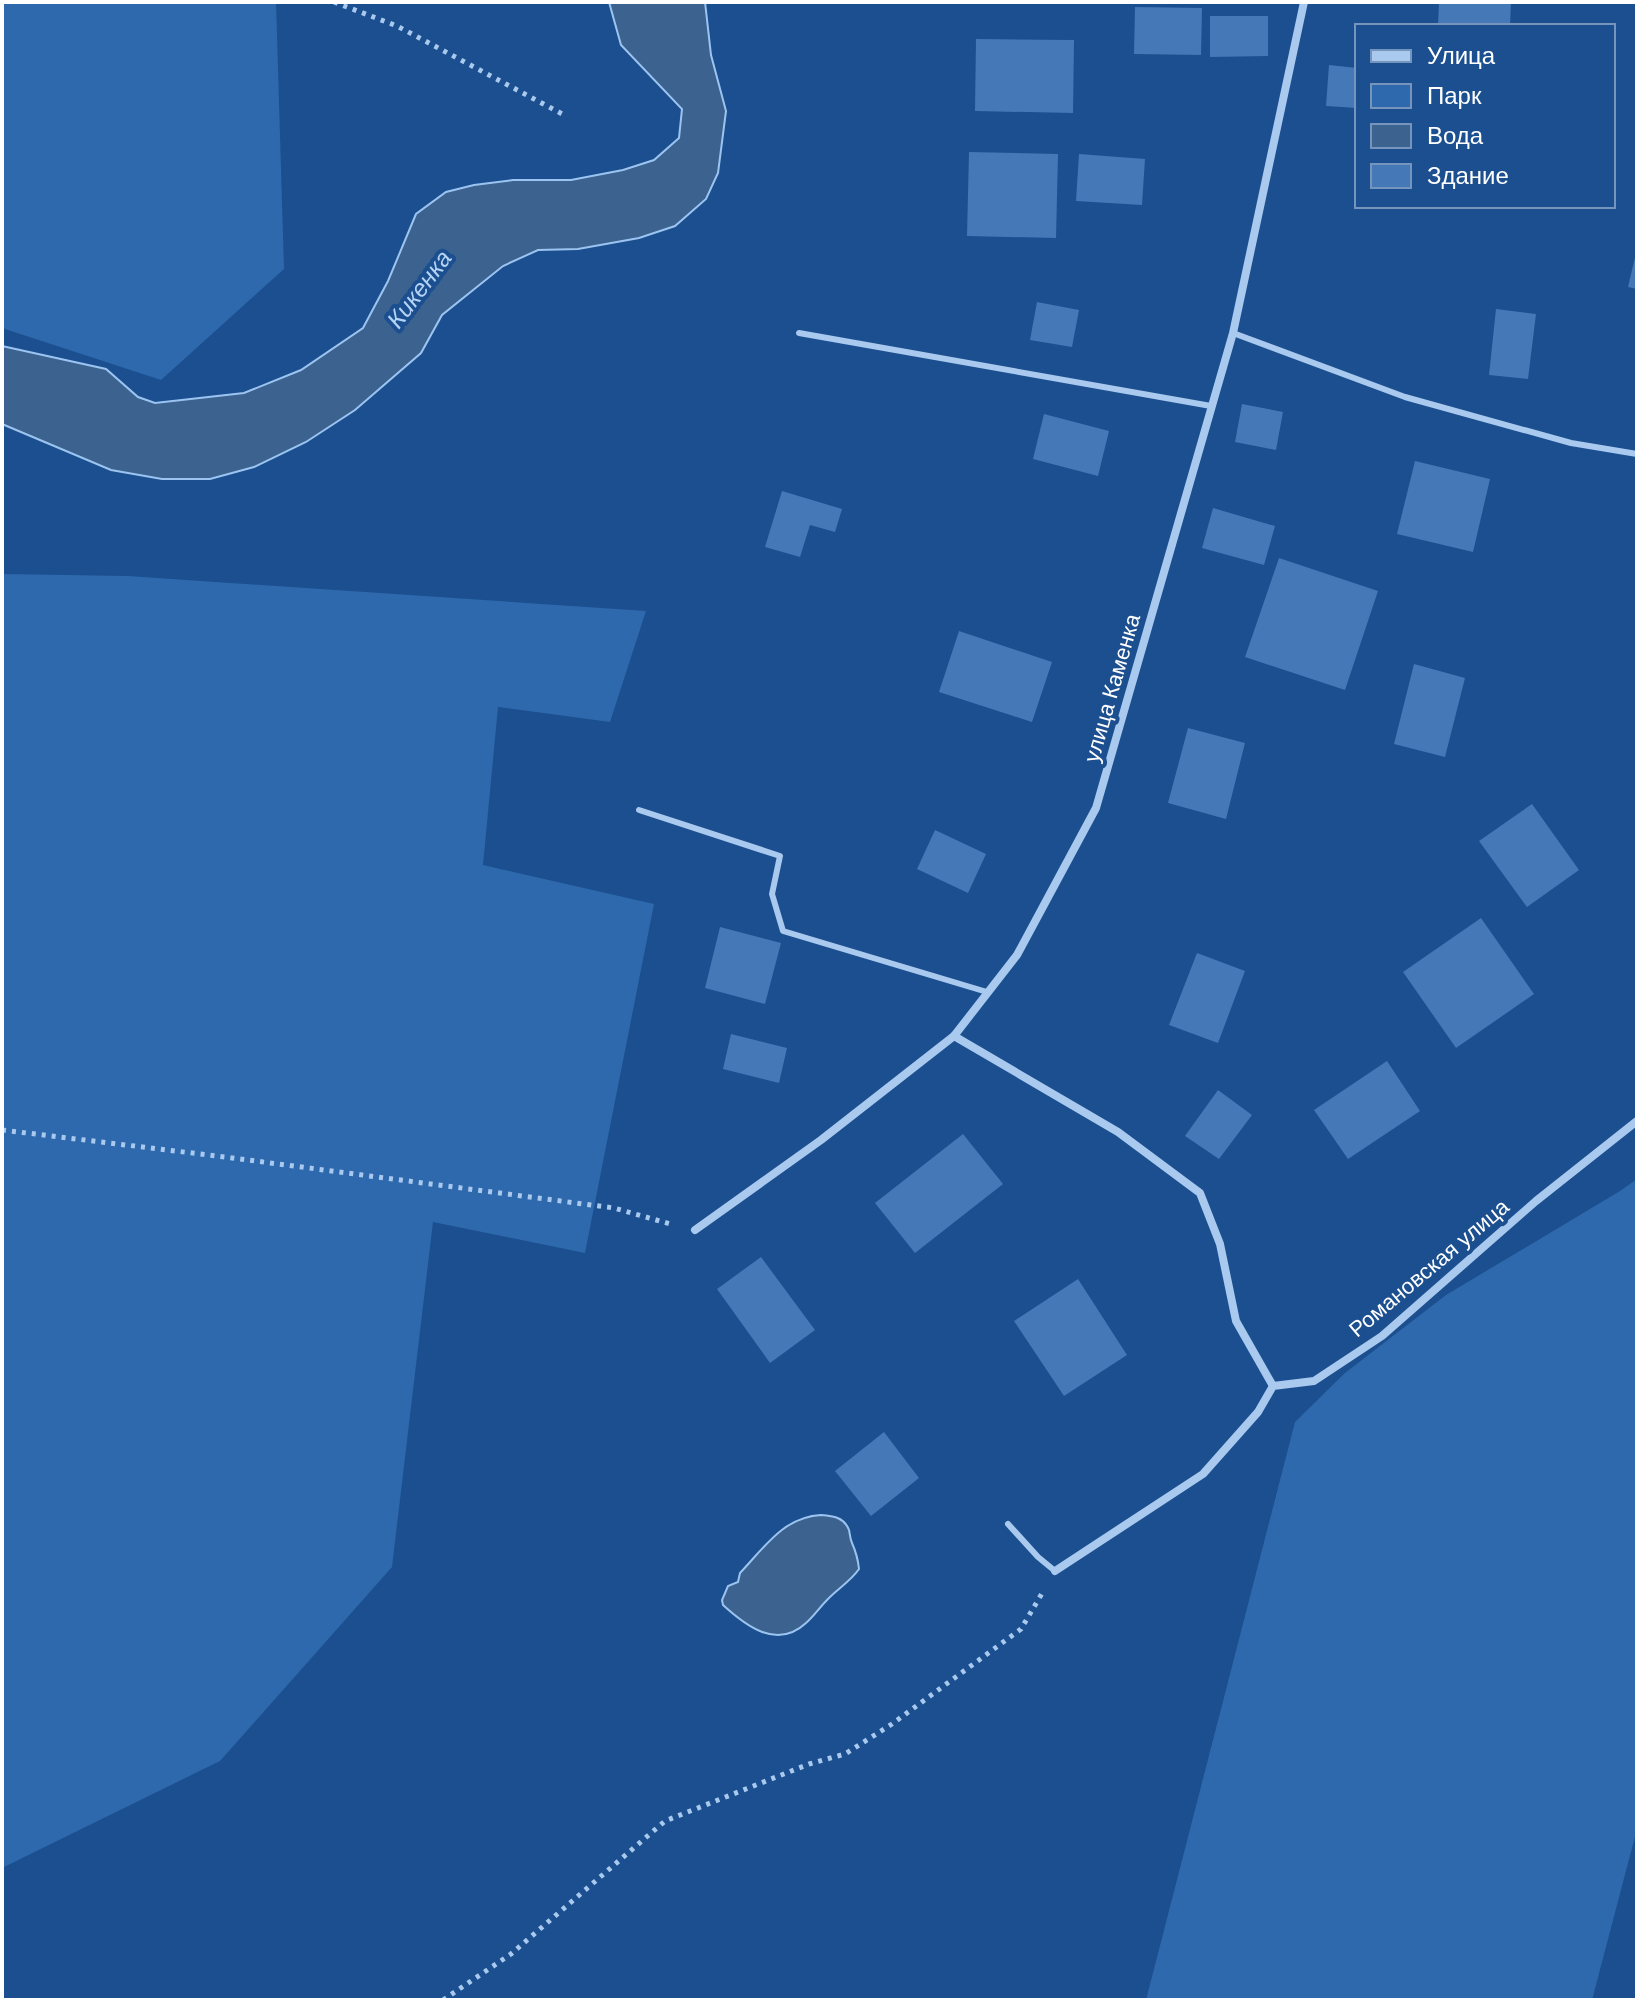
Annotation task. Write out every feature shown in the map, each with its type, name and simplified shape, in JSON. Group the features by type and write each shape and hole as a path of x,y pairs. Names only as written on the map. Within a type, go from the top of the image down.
{"street":[{"name":"улица Каменка","path":"695,1230 821,1140 954,1036 1017,955 1096,808 1233,333 1304,2"},
{"path":"954,1036 1118,1132 1200,1193 1220,1244 1236,1321 1273,1386 1258,1412 1203,1474 1055,1571"},
{"name":"Романовская улица","path":"1273,1386 1314,1381 1382,1336 1536,1201 1637,1121"}],"lane":[{"path":"799,333 1211,406"},
{"path":"1233,333 1405,397 1571,443 1637,454"},
{"path":"639,810 780,856 772,894 783,931 987,992"},
{"path":"1008,1524 1055,1571"}],"path":[{"path":"334,2 397,26 566,116"},
{"path":"2,1130 614,1208 695,1230"},
{"path":"443,2000 511,1954 665,1821 809,1764 845,1754 892,1724 1021,1629 1055,1571"}],"green space":[{"path":"2,2 276,2 284,269 161,380 2,328"},
{"path":"2,574 128,576 646,611 610,722 498,707 483,865 654,904 585,1253 433,1222 392,1567 220,1761 2,1868"},
{"path":"1637,1179 1637,1829 1592,2000 1146,2000 1295,1422 1345,1373 1446,1295"}],"water":[{"name":"Кикенка","path":"609,2 705,2 711,55 726,111 718,173 706,199 675,226 639,238 578,249 538,250 503,266 442,315 421,353 355,410 306,442 254,467 210,479 162,479 111,470 2,424 2,346 106,369 138,397 155,403 244,393 301,370 363,328 388,281 416,214 446,192 513,180 571,180 623,170 654,160 679,138 682,109 621,45"},
{"path":"821,1515 838,1518 847,1526 859,1569 806,1623 784,1635 773,1635 752,1627 723,1605 728,1586 738,1582 740,1573 775,1535 796,1521"}],"building":[{"path":"1439,2 1511,2 1510,24 1438,24"},
{"path":"1135,7 1202,8 1201,55 1134,54"},
{"path":"1210,16 1268,16 1268,56 1210,57"},
{"path":"976,39 1074,40 1073,113 975,111"},
{"path":"1329,65 1355,68 1355,108 1326,106"},
{"path":"969,152 1058,154 1056,238 967,236"},
{"path":"1079,154 1145,159 1142,205 1076,201"},
{"path":"1637,253 1637,289 1628,287"},
{"path":"1037,302 1079,310 1072,347 1030,340"},
{"path":"1496,309 1536,314 1528,379 1489,375"},
{"path":"1242,404 1283,412 1276,450 1235,442"},
{"path":"1044,414 1109,431 1098,476 1033,459"},
{"path":"1415,461 1490,479 1473,552 1397,534"},
{"path":"782,491 842,509 835,532 810,525 800,557 765,547"},
{"path":"1213,508 1275,526 1264,565 1202,548"},
{"path":"1279,558 1378,591 1345,690 1245,657"},
{"path":"959,631 1052,662 1032,722 939,692"},
{"path":"1414,664 1465,678 1445,757 1394,744"},
{"path":"1188,728 1245,743 1226,819 1168,803"},
{"path":"1532,804 1579,870 1527,907 1479,841"},
{"path":"935,830 986,854 968,893 917,869"},
{"path":"1481,918 1534,994 1456,1048 1403,972"},
{"path":"720,927 781,943 765,1004 705,988"},
{"path":"1197,953 1245,971 1218,1043 1169,1025"},
{"path":"731,1034 787,1048 779,1083 723,1069"},
{"path":"1387,1061 1420,1111 1348,1159 1314,1110"},
{"path":"1218,1090 1252,1115 1219,1159 1185,1136"},
{"path":"963,1134 1003,1184 915,1253 875,1203"},
{"path":"761,1257 815,1330 770,1363 717,1289"},
{"path":"1078,1279 1127,1355 1064,1396 1014,1321"},
{"path":"884,1432 919,1478 871,1516 835,1471"}]}
